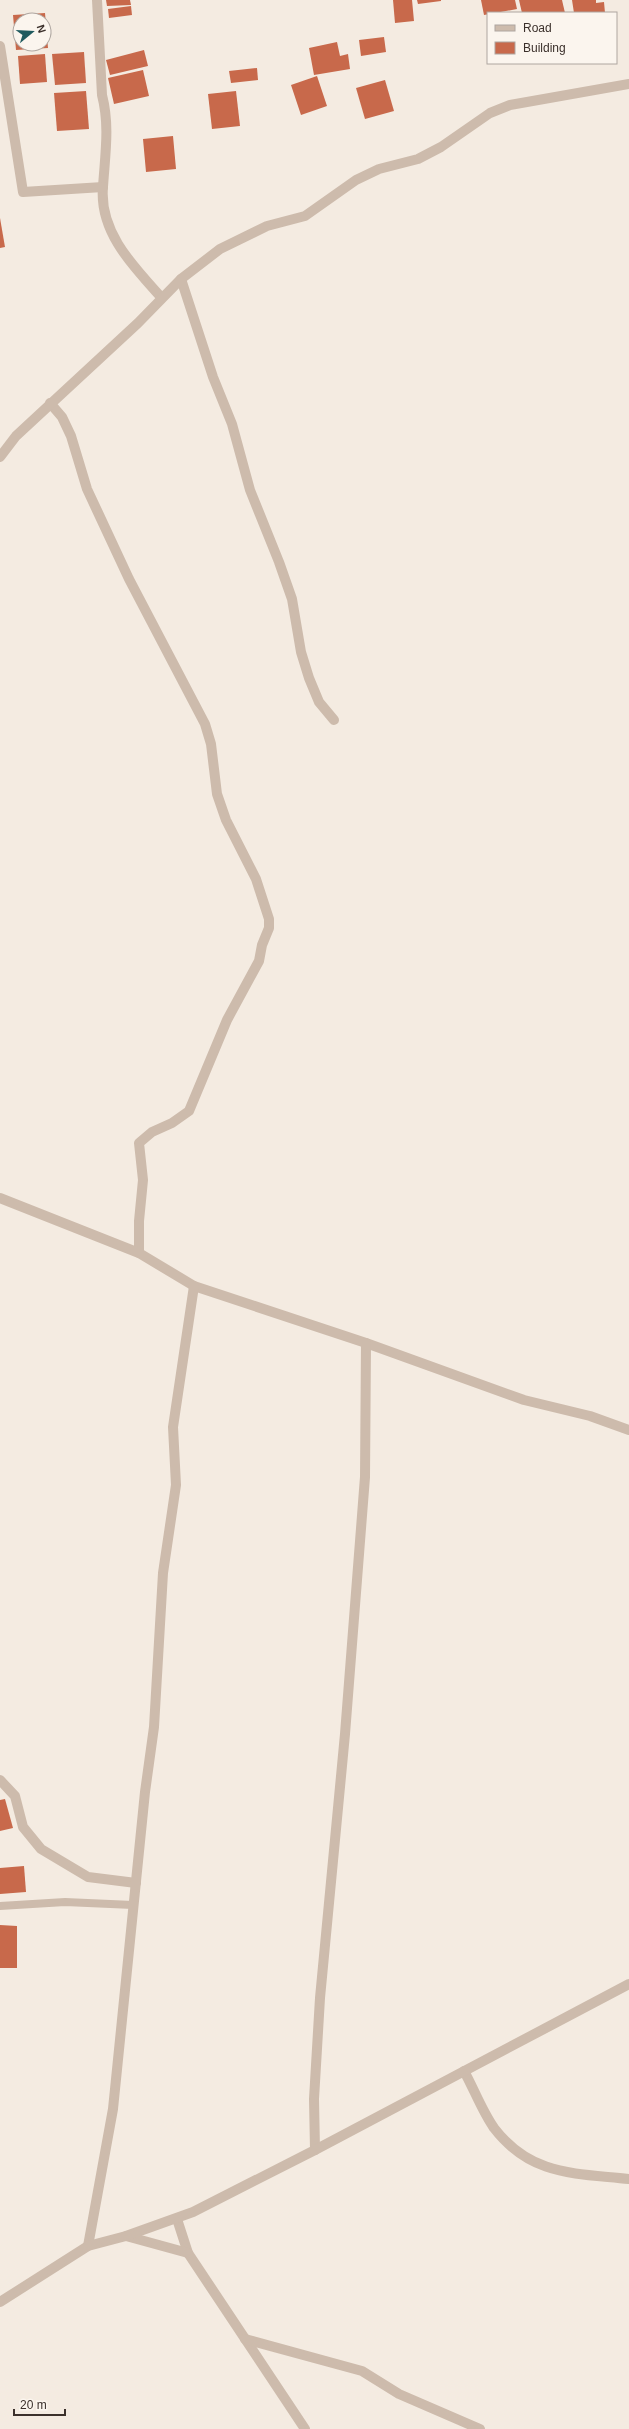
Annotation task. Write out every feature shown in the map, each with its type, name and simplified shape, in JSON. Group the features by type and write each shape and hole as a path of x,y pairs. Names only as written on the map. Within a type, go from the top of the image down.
{"street":[{"path":"97,0 102,95 105,108 107,134 103,187 106,222 118,244 138,272 161,297"},
{"path":"0,46 23,192 103,187"},
{"path":"0,457 16,436 138,323 161,297 181,279 220,249 239,238 268,226 305,216 356,180 379,169 418,159 441,147 490,113 510,106 629,84"},
{"path":"181,279 212,377 232,424 250,490 292,599 301,652 309,678 319,702 334,720"},
{"path":"50,403 62,417 71,436 88,489 129,579 199,709 211,744 220,801 226,820 256,879 269,919 269,928 262,945 259,961 227,1020 208,1060 189,1111 172,1123 152,1132 139,1143 143,1180 139,1221 139,1253"},
{"path":"0,1198 139,1253 194,1286 366,1343 524,1400 590,1416 629,1430"},
{"path":"88,2246 113,2110 133,1905 154,1727 164,1573 176,1485 173,1427 194,1286"},
{"path":"315,2150 314,2099 320,1998 345,1734 365,1477 366,1343"},
{"path":"0,1780 15,1796 23,1827 41,1849 88,1877 136,1883"},
{"path":"0,2302 88,2246 126,2236 177,2219 315,2150 629,1984"},
{"path":"464,2071 494,2127 521,2156 559,2172 629,2179"},
{"path":"177,2219 188,2253 305,2429"},
{"path":"126,2236 188,2253"},
{"path":"246,2339 362,2371 399,2394 480,2429"}],"lane":[{"path":"0,1906 64,1902 133,1905"}],"building":[{"path":"106,0 130,0 131,5 107,6"},
{"path":"393,0 412,0 414,21 395,23"},
{"path":"417,0 441,0 441,1 418,4"},
{"path":"481,0 515,0 517,9 500,12 487,12 487,14 484,15"},
{"path":"519,0 562,0 565,12 522,12"},
{"path":"572,0 596,0 596,3 604,2 605,12 574,12"},
{"path":"131,6 132,15 109,18 108,9"},
{"path":"384,37 386,52 361,56 359,40"},
{"path":"337,42 340,56 348,54 350,69 314,75 309,48"},
{"path":"144,50 148,66 110,75 106,60"},
{"path":"84,52 86,83 55,85 52,54"},
{"path":"45,54 47,82 20,84 18,56"},
{"path":"257,68 258,80 231,83 229,71"},
{"path":"143,70 149,96 114,104 108,78"},
{"path":"317,76 327,106 301,115 291,85"},
{"path":"385,80 394,111 365,119 356,88"},
{"path":"86,91 89,129 57,131 54,93"},
{"path":"236,91 240,126 212,129 208,94"},
{"path":"173,136 176,169 146,172 143,139"},
{"path":"0,218 5,247 0,248"},
{"path":"5,1799 13,1828 0,1831 0,1800"},
{"path":"24,1866 26,1892 0,1894 0,1868"},
{"path":"0,1925 17,1926 17,1968 0,1968"}]}
